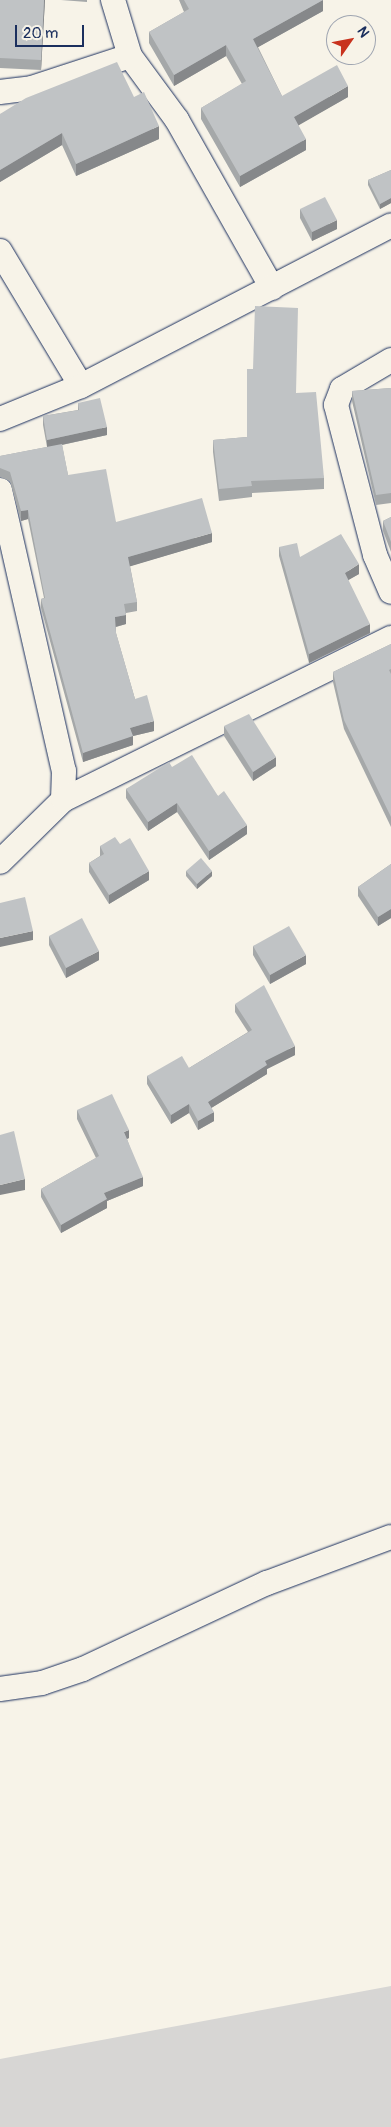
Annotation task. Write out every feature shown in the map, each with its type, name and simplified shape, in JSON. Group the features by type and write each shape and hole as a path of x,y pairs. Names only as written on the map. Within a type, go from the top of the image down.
{"street":[{"path":"113,0 130,56 177,120 272,288"},
{"path":"0,92 32,88 130,56"},
{"path":"0,419 81,386 272,288 391,230"},
{"path":"0,251 81,386"},
{"path":"391,360 342,389 336,406 375,555 391,592"},
{"path":"0,490 64,771 63,800"},
{"path":"0,862 63,800 391,638"},
{"path":"0,1689 42,1683 83,1669 267,1583 391,1537"}],"shaded area":[{"path":"391,1986 391,2127 0,2127 0,2059"}],"building":[{"path":"0,0 44,0 41,60 0,58"},
{"path":"184,0 323,0 253,39 282,96 337,65 348,86 294,117 306,139 240,176 201,108 246,81 226,45 174,75 149,32 189,9"},
{"path":"117,62 134,97 144,92 159,126 76,164 62,133 0,170 0,114 26,98"},
{"path":"391,170 391,198 380,204 368,180"},
{"path":"325,197 337,220 312,232 300,209"},
{"path":"255,306 298,308 296,393 316,392 324,478 251,481 252,486 219,489 213,440 247,437 247,369 253,369"},
{"path":"391,388 391,493 376,495 352,391"},
{"path":"100,398 107,427 47,440 43,416 79,410 78,403"},
{"path":"62,444 68,475 106,469 116,522 202,498 212,533 128,557 137,602 124,604 126,615 115,617 116,633 135,699 147,695 154,721 130,728 133,736 83,753 41,599 45,598 28,510 21,511 10,472 0,468 0,456"},
{"path":"391,517 391,542 383,521"},
{"path":"341,534 359,564 345,573 370,624 309,654 279,547 297,543 300,557"},
{"path":"391,644 391,669 389,670 391,674 391,817 344,720 333,672"},
{"path":"249,714 276,757 253,772 224,726"},
{"path":"192,755 218,796 224,791 247,825 209,851 177,803 148,822 126,789 169,762 172,767"},
{"path":"115,837 120,844 130,838 149,871 109,895 89,863 104,854 100,846"},
{"path":"201,858 212,871 197,884 186,871"},
{"path":"391,864 391,909 378,917 358,887"},
{"path":"25,897 33,931 0,938 0,903"},
{"path":"82,918 99,951 66,968 49,936"},
{"path":"289,926 306,955 270,975 253,946"},
{"path":"264,985 295,1046 265,1061 267,1065 208,1102 214,1112 198,1121 189,1104 171,1115 147,1076 182,1056 189,1068 252,1030 235,1004"},
{"path":"112,1094 129,1130 124,1132 143,1177 104,1193 107,1199 61,1225 41,1189 99,1156 77,1110"},
{"path":"14,1131 25,1179 0,1185 0,1135"}]}
